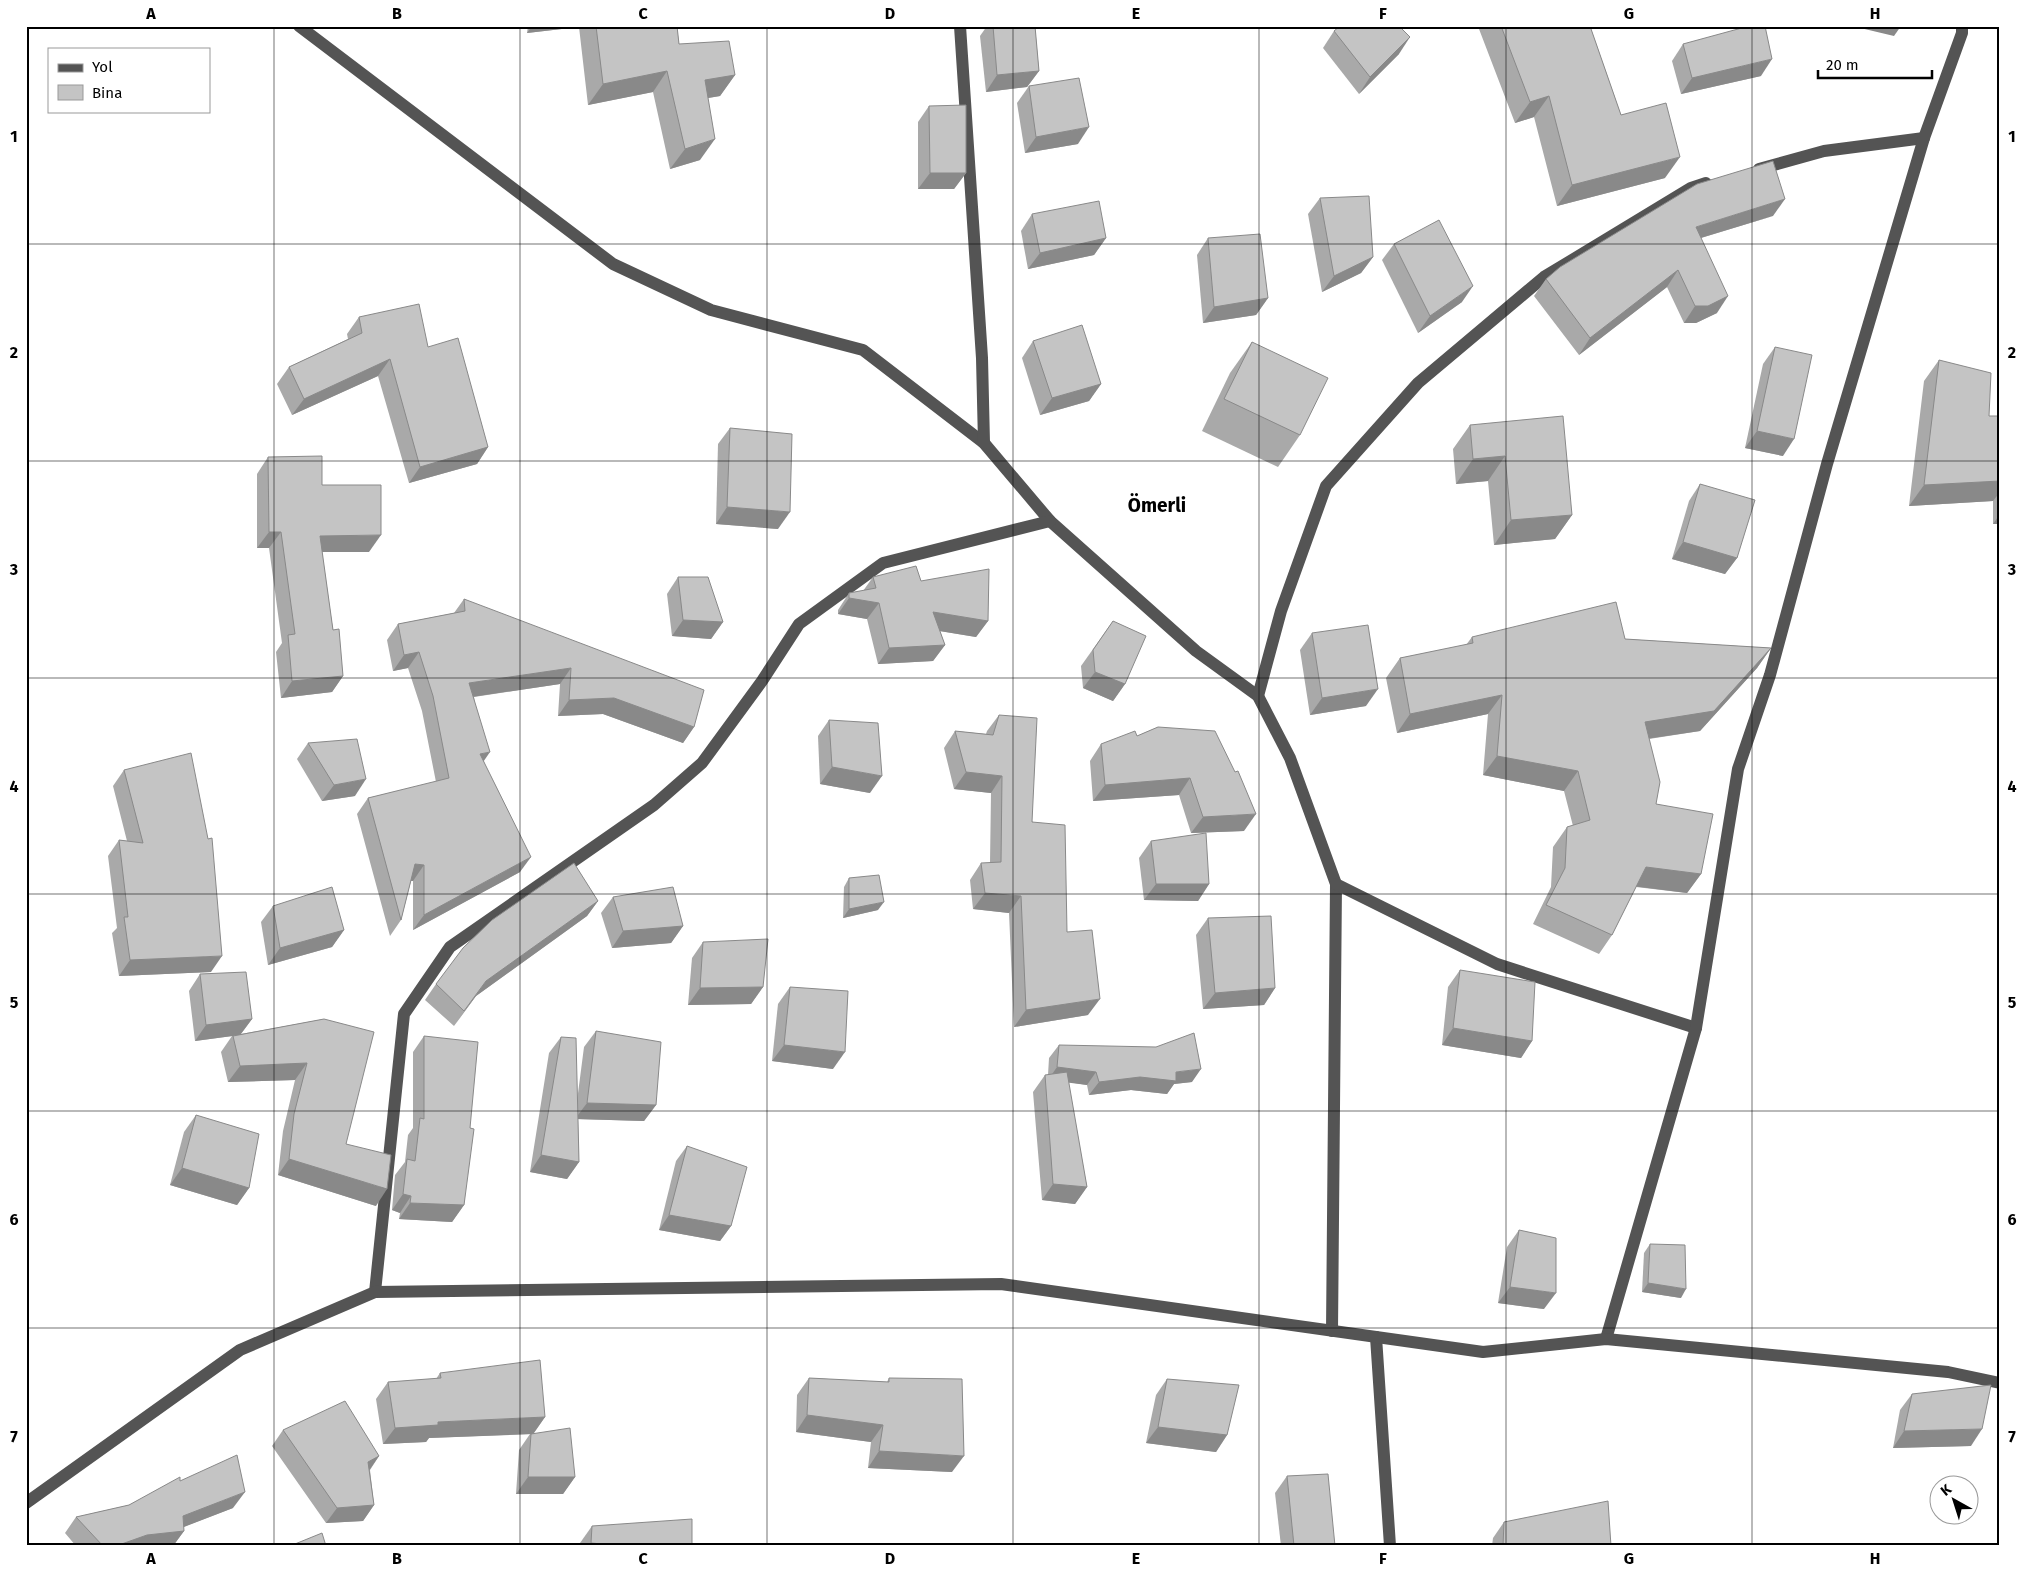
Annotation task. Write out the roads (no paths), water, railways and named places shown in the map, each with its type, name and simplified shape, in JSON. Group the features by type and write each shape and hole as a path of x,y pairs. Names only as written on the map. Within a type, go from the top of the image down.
{"street":[{"path":"298,26 613,264 711,310 863,350 984,443 1050,521 1196,652 1258,696 1290,758 1336,884 1332,1330"},
{"path":"960,26 982,358 984,443"},
{"path":"1606,1339 1696,1028 1738,769 1770,675 1827,464 1924,138 1965,29"},
{"path":"1748,172 1824,151 1924,138"},
{"path":"1258,696 1281,611 1326,486 1418,383 1544,277 1691,188 1719,180"},
{"path":"375,1292 404,1014 450,946 654,805 702,763 762,681 800,624 883,563 1050,521"},
{"path":"1336,884 1497,964 1696,1028"},
{"path":"26,1503 240,1350 375,1292 1001,1284 1483,1352 1606,1339 1948,1372 2000,1383"},
{"path":"1376,1337 1390,1546"}],"district":[{"name":"Ömerli","path":"1157,505"}]}
